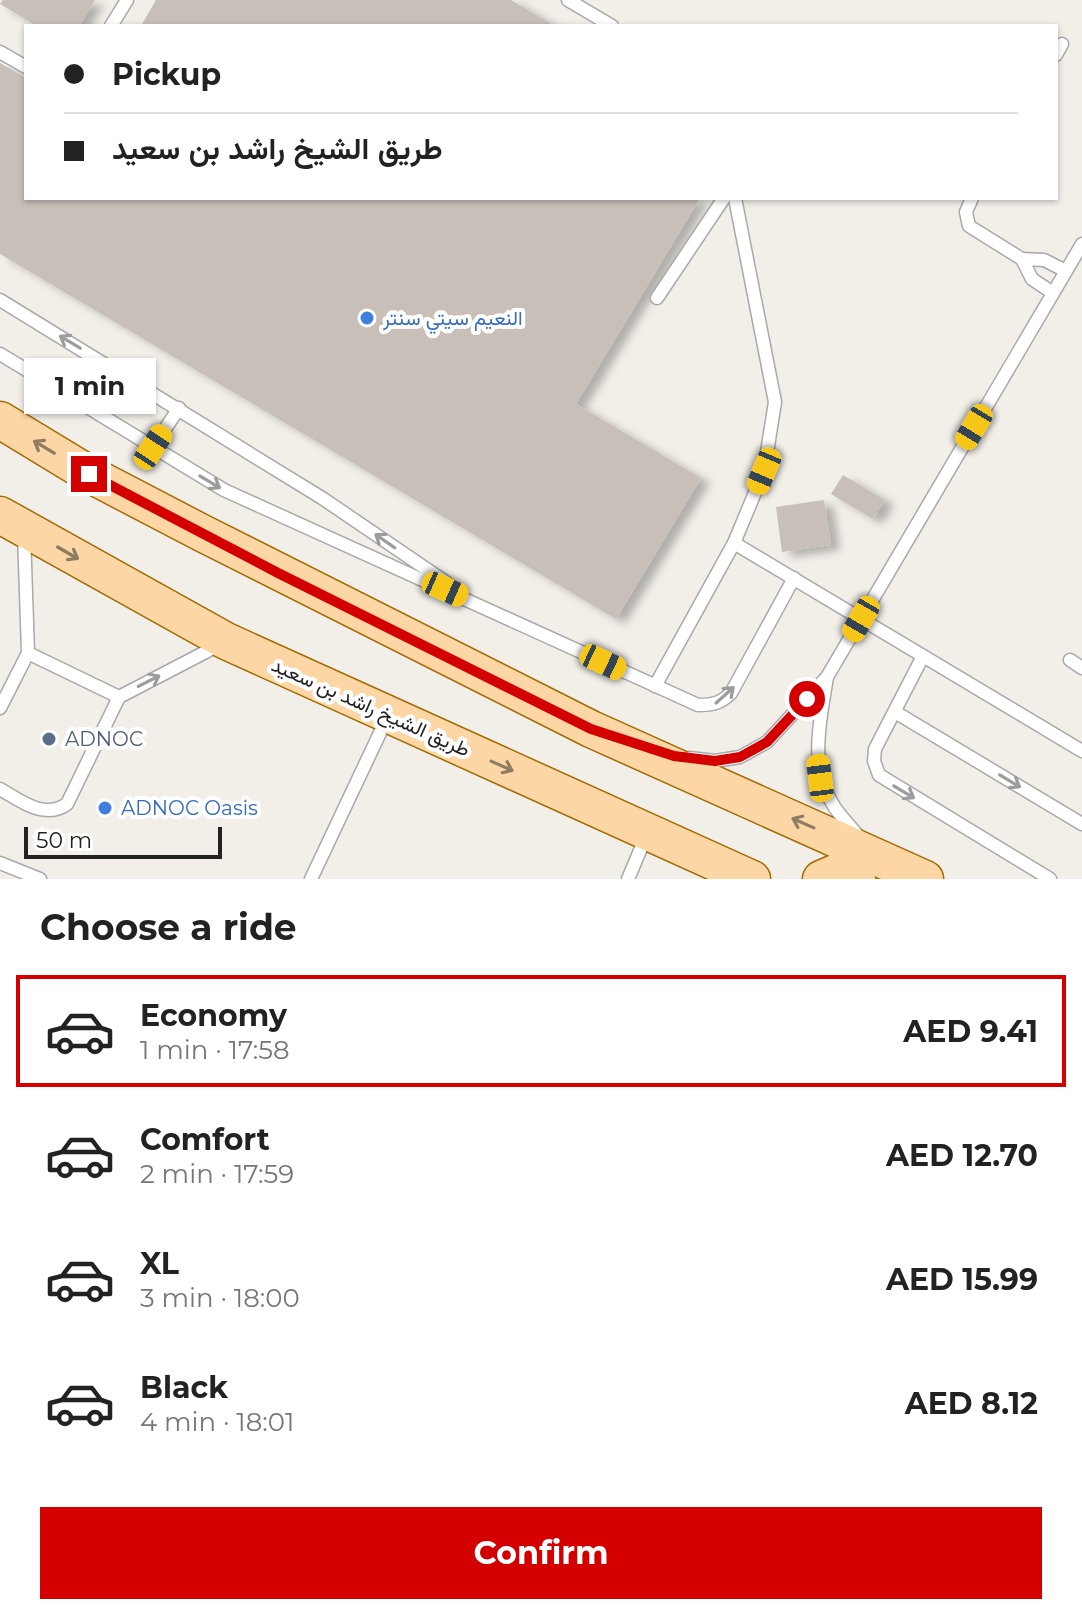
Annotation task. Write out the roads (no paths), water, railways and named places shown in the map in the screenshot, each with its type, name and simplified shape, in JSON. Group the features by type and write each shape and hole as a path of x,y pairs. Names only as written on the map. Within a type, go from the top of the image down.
{"main road":[{"path":"0,420 89,474 265,566 865,867 925,879"},
{"name":"طريق الشيخ راشد بن سعيد","path":"12,521 226,641 752,879"},
{"path":"821,879 865,867"}],"lane":[{"path":"112,24 127,0"},
{"path":"568,0 609,24"},
{"path":"0,52 24,66"},
{"path":"657,298 723,200"},
{"path":"655,686 734,543 764,471 775,402 735,200"},
{"path":"971,200 966,212 969,226 1022,259 1044,260 1066,271"},
{"path":"591,729 674,756 715,761 740,757 767,742 827,677 1082,244"},
{"path":"1022,259 1032,279 1053,293"},
{"path":"0,300 322,498 472,601"},
{"path":"0,354 224,490 698,705 722,702 731,693 794,578"},
{"path":"153,447 179,408"},
{"path":"0,708 28,653 12,521"},
{"path":"734,543 1082,751"},
{"path":"0,789 38,810 51,811 67,804 119,697 226,641"},
{"path":"28,653 119,697"},
{"path":"923,656 875,749 874,761 879,775 1050,879"},
{"path":"1070,660 1082,668"},
{"path":"827,677 816,747 820,778 865,867"},
{"path":"895,712 1082,824"},
{"path":"311,879 388,715"},
{"path":"628,879 648,832"},
{"path":"0,863 40,879"}],"place":[{"name":"النعيم سيتي سنتر","path":"367,318"},
{"name":"ADNOC","path":"49,739"},
{"name":"ADNOC Oasis","path":"105,808"}]}
